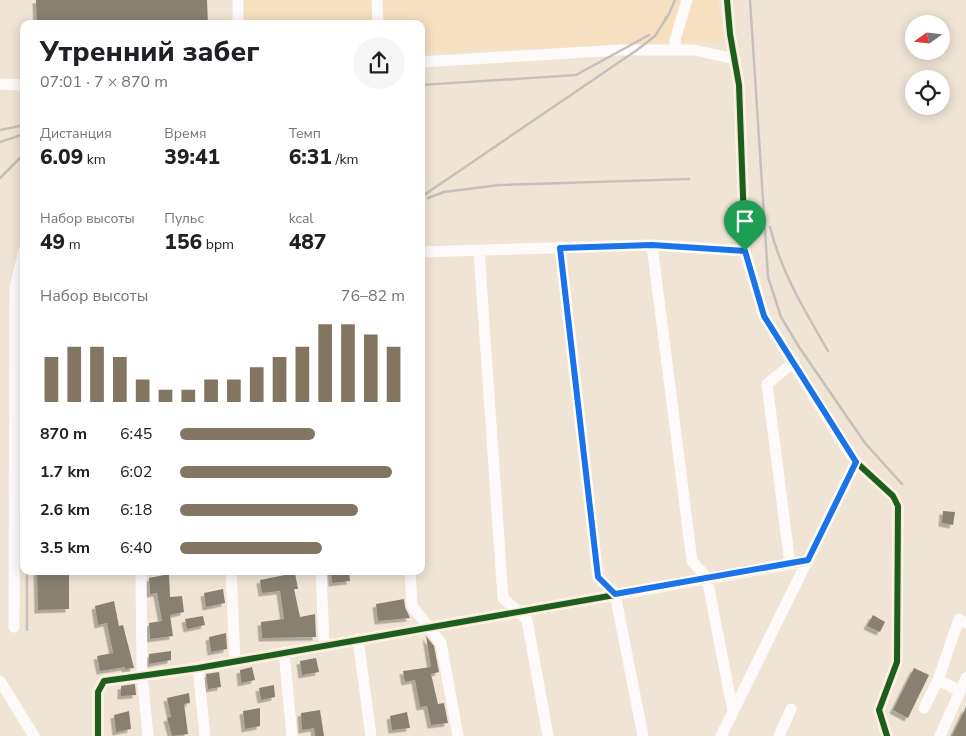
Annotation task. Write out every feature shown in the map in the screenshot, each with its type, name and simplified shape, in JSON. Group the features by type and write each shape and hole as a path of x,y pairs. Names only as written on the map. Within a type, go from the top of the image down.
{"street":[{"path":"238,0 238,20"},
{"path":"377,0 378,20"},
{"path":"676,50 676,40 687,0"},
{"path":"727,0 739,85 745,251 764,316 856,462 894,496 898,506 897,662 880,710 887,736"},
{"path":"425,62 620,50 694,50 735,59"},
{"path":"0,84 20,85"},
{"path":"425,252 652,245 745,251"},
{"path":"652,245 692,562 707,578 733,712"},
{"path":"560,248 598,577 615,594 643,736"},
{"path":"479,250 503,598 527,620 548,736"},
{"path":"14,627 15,288 20,267"},
{"path":"790,564 767,384 794,362"},
{"path":"721,736 856,462"},
{"path":"98,736 98,692 104,681 198,668 808,560"},
{"path":"141,575 142,675 148,736"},
{"path":"231,575 235,660"},
{"path":"321,575 324,645"},
{"path":"410,575 412,606 441,643 458,736"},
{"path":"924,708 938,680 959,619 966,623"},
{"path":"358,639 371,736"},
{"path":"284,652 292,736"},
{"path":"198,668 205,736"},
{"path":"940,736 966,678"},
{"path":"938,680 960,691"},
{"path":"0,681 34,736"},
{"path":"779,736 791,709"}],"shaded area":[{"path":"232,0 717,0 726,41 425,53 425,20 233,20"}],"building":[{"path":"36,0 207,0 208,20 37,20"},
{"path":"943,511 955,512 953,525 942,523"},
{"path":"37,575 69,575 69,609 38,610"},
{"path":"169,575 170,597 182,596 184,612 170,615 173,636 150,639 149,623 162,621 157,593 150,594 149,578"},
{"path":"295,575 298,589 294,589 300,617 315,614 316,637 262,638 261,622 284,619 280,591 262,593 260,580"},
{"path":"331,575 349,575 350,581 332,583"},
{"path":"223,589 225,603 206,607 204,593"},
{"path":"404,599 410,618 378,621 376,604"},
{"path":"114,601 119,626 123,625 134,668 125,669 125,667 100,671 97,656 113,653 107,623 98,625 95,606"},
{"path":"873,615 885,622 880,632 867,626"},
{"path":"203,616 205,625 187,629 185,619"},
{"path":"226,633 227,649 211,652 209,637"},
{"path":"426,636 434,646 439,672 431,674 438,704 444,703 448,723 431,725 427,706 420,707 415,680 405,682 403,671 431,667"},
{"path":"171,651 171,660 149,664 149,654"},
{"path":"316,658 319,672 302,675 300,661"},
{"path":"252,667 255,680 241,683 240,670"},
{"path":"914,668 929,675 908,718 893,710"},
{"path":"219,672 221,687 208,689 206,674"},
{"path":"135,684 136,695 121,696 121,686"},
{"path":"274,685 275,697 261,700 259,688"},
{"path":"189,693 190,703 184,704 188,734 172,736 167,718 171,717 167,698"},
{"path":"966,707 966,736 952,736"},
{"path":"260,708 260,726 245,729 243,711"},
{"path":"320,710 324,736 315,736 314,728 302,730 301,713"},
{"path":"129,711 131,729 116,732 114,715"},
{"path":"407,712 410,728 392,730 390,716"}],"railway":[{"path":"665,19 675,0"},
{"path":"750,0 768,277 781,317 799,347 865,443 902,484"},
{"path":"425,194 637,50 655,36 669,14"},
{"path":"425,85 576,75 649,35"},
{"path":"0,130 20,126"},
{"path":"0,142 20,135"},
{"path":"0,178 20,158"},
{"path":"428,198 444,192 499,185 689,179"},
{"path":"770,227 780,260 787,275 802,306 828,351"},
{"path":"27,575 27,630"}],"cycle path":[{"path":"727,0 730,34 739,85 745,251 764,316 856,462 893,496 898,506 897,662 879,710 887,736"},
{"path":"98,736 98,692 104,681 198,668 809,561"}],"route":[{"path":"652,245 745,251 764,316 856,462 808,560 615,594 598,577 560,248 652,245"}]}
